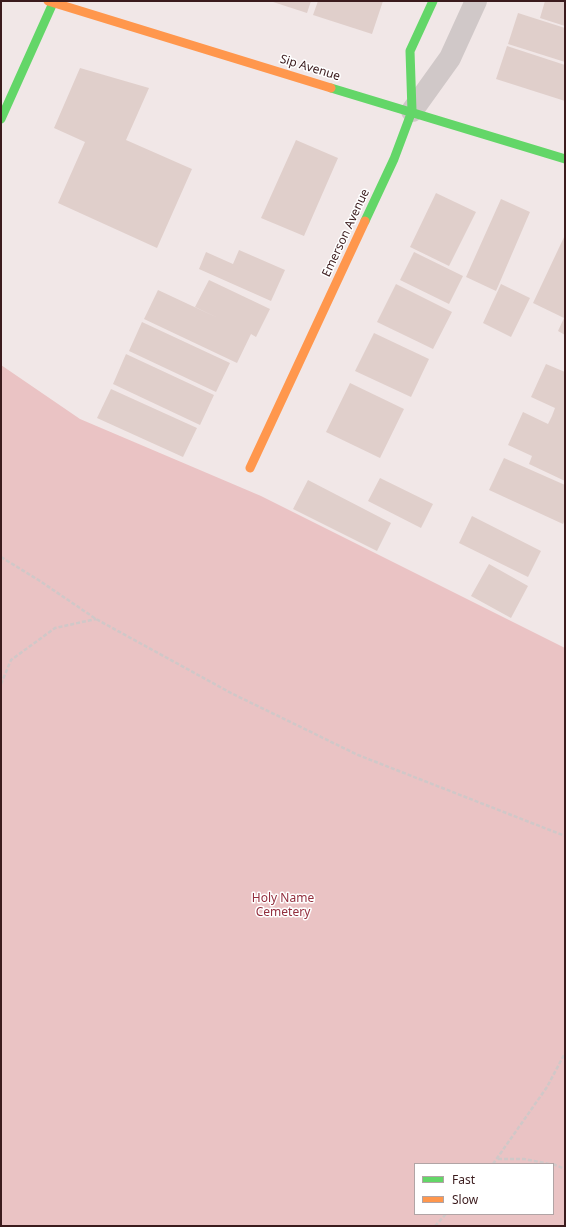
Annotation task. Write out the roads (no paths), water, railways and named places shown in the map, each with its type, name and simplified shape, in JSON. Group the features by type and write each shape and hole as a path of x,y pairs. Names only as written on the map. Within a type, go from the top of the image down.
{"street":[{"name":"Emerson Avenue","path":"250,468 394,159 412,111 410,51 433,1"},
{"path":"412,111 450,58 476,1"},
{"path":"1,119 51,2"},
{"name":"Sip Avenue","path":"51,2 412,111 565,159"}],"park label":[{"name":"Holy Name Cemetery","path":"283,906"}]}
